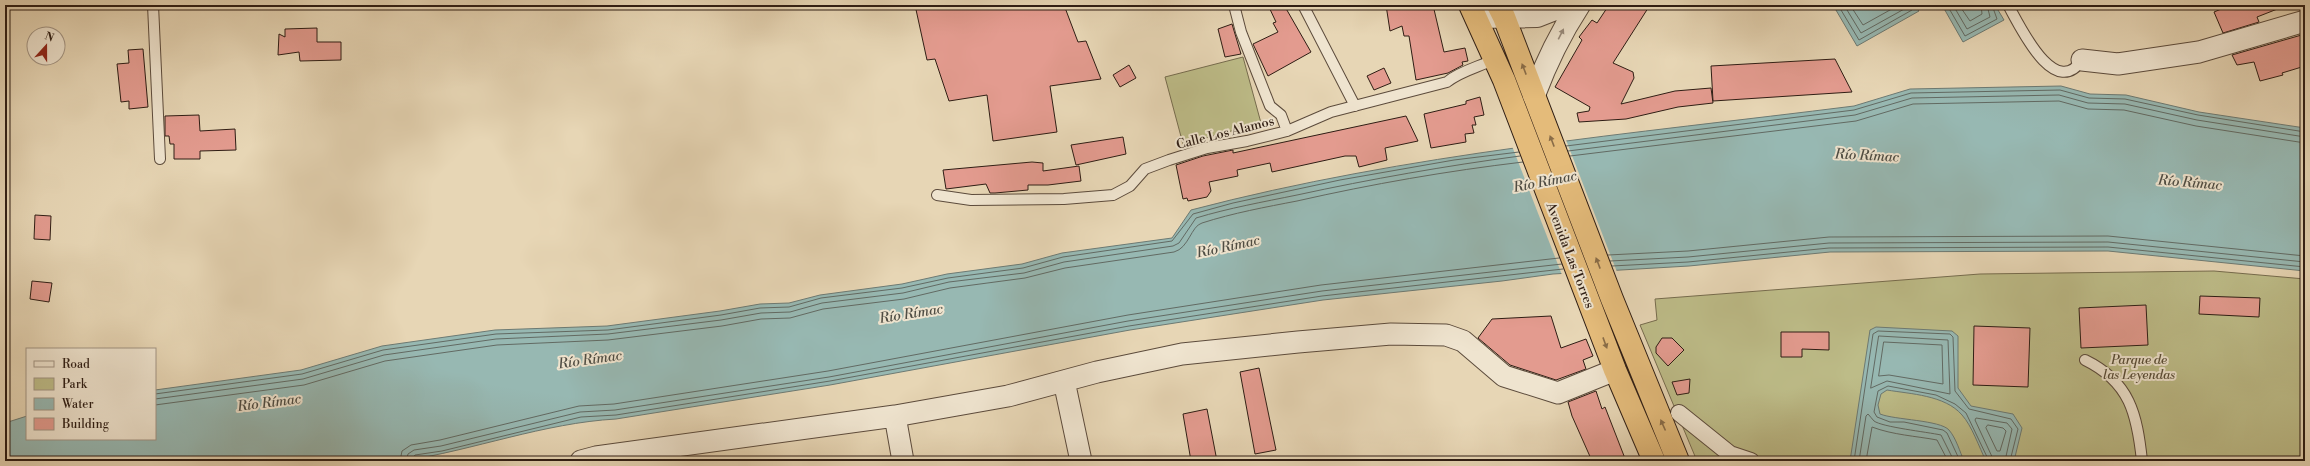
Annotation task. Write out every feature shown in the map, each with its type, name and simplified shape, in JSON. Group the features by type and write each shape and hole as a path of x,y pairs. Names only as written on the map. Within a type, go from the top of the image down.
{"highway":[{"name":"Avenida Las Torres","path":"1473,11 1495,59 1615,370 1654,461"},
{"name":"Avenida Las Torres","path":"1501,11 1612,299 1678,461"}],"street":[{"path":"1473,11 1501,11 1537,16 1565,5"},
{"path":"1536,100 1548,60 1565,26 1579,5"},
{"path":"2082,60 2118,64 2200,52 2305,21"},
{"path":"581,461 696,452 1008,396 1064,381 1182,354 1391,334 1446,335 1463,341 1504,376 1558,393 1615,370"},
{"path":"1064,381 1081,461"},
{"path":"1679,413 1730,454 1752,461"},
{"path":"895,416 903,461"}],"lane":[{"path":"153,5 160,159"},
{"path":"1234,5 1241,32 1270,106 1281,114 1287,131"},
{"path":"1303,5 1355,106"},
{"path":"2008,5 2037,55 2045,64 2066,71 2077,68 2082,60"},
{"name":"Calle Los Alamos","path":"937,195 971,200 1064,199 1113,195 1130,186 1145,169 1169,160 1208,148 1287,131 1331,112 1447,82 1456,74 1476,69 1495,59"},
{"path":"2085,360 2104,369 2117,382 2128,400 2135,416 2142,461"}],"green space":[{"path":"1243,57 1261,123 1183,144 1165,77"},
{"name":"Parque de las Leyendas","path":"2214,271 2305,279 2305,461 1697,461 1640,325 1657,320 1655,299 1980,274"}],"water":[{"path":"1833,5 1915,5 1919,11 1857,46"},
{"path":"1942,5 1995,5 2004,20 1963,42"},
{"name":"Río Rímac","path":"2061,86 2090,94 2126,95 2199,112 2305,128 2305,271 2108,251 1830,252 1689,266 1553,274 1502,281 1323,300 1130,330 830,385 616,419 562,426 403,461 5,461 5,423 26,416 26,440 156,440 156,390 301,370 382,346 495,330 607,326 720,311 760,304 789,303 820,295 902,284 947,274 1022,264 1062,253 1172,238 1191,210 1273,190 1438,159 1521,147 1854,106 1910,89"},
{"path":"1876,327 1952,331 1958,336 1958,388 1971,406 2013,414 2022,428 2014,461 1986,461 1966,420 1955,408 1927,396 1887,390 1881,394 1878,405 1880,414 1937,424 1944,427 1949,430 1954,437 1964,461 1850,461 1870,330"}],"pier":[{"path":"1566,140 1617,272 1562,275 1512,146"}],"building":[{"path":"915,5 1064,5 1078,42 1086,41 1101,79 1050,86 1057,132 993,141 987,95 949,101 935,59 927,60"},
{"path":"1268,5 1284,5 1311,52 1268,76 1253,44 1278,32 1273,23 1276,22"},
{"path":"1386,5 1433,5 1444,52 1465,48 1468,61 1462,62 1463,65 1448,73 1416,80 1409,36 1404,36 1402,26 1390,31"},
{"path":"1609,5 1650,5 1613,63 1633,72 1634,78 1621,104 1675,91 1711,88 1713,103 1678,107 1626,119 1579,122 1577,113 1589,111 1590,107 1555,87 1582,40 1579,37 1592,20 1597,23"},
{"path":"2231,5 2285,6 2257,17 2259,22 2223,33 2214,12"},
{"path":"1232,24 1241,54 1225,57 1218,29"},
{"path":"317,28 317,42 341,42 341,60 300,61 299,52 278,55 279,34 285,37 285,29"},
{"path":"2305,34 2305,66 2282,73 2283,75 2260,81 2254,62 2237,65 2232,55"},
{"path":"143,49 148,107 129,109 129,101 121,102 117,64 129,63 128,50"},
{"path":"1835,59 1852,92 1713,101 1711,66"},
{"path":"1129,65 1136,78 1120,87 1113,75"},
{"path":"1384,68 1391,83 1374,90 1367,76"},
{"path":"1480,97 1484,115 1474,117 1476,125 1472,125 1474,133 1465,134 1466,142 1431,148 1424,114 1466,104 1466,101"},
{"path":"199,115 200,131 235,129 236,150 200,151 200,159 174,159 174,144 170,144 169,136 165,136 165,116"},
{"path":"1406,116 1418,141 1385,148 1387,160 1359,167 1356,156 1345,156 1272,172 1270,163 1237,170 1238,176 1209,182 1211,191 1207,197 1188,201 1187,198 1183,199 1176,165 1203,156 1233,150 1233,153"},
{"path":"1123,137 1126,154 1076,165 1071,145"},
{"path":"1032,162 1043,163 1043,171 1079,166 1081,181 1048,185 1028,185 1028,190 995,193 990,193 986,184 946,189 943,170"},
{"path":"35,215 51,216 50,240 34,239"},
{"path":"32,281 52,283 49,302 30,299"},
{"path":"2200,296 2260,298 2259,317 2199,314"},
{"path":"2146,305 2148,345 2081,348 2079,308"},
{"path":"1551,316 1561,348 1586,339 1593,356 1583,360 1586,369 1556,380 1510,365 1478,338 1492,319"},
{"path":"1974,326 2030,328 2028,387 1973,385"},
{"path":"1781,332 1829,332 1829,350 1802,349 1802,357 1781,357"},
{"path":"1662,338 1672,338 1684,350 1668,366 1656,353 1656,347"},
{"path":"1259,368 1276,450 1255,454 1240,372"},
{"path":"1690,379 1689,393 1677,395 1672,382"},
{"path":"1596,391 1602,409 1605,407 1626,461 1592,461 1572,416 1568,402"},
{"path":"1207,409 1217,461 1191,461 1183,414"}]}
